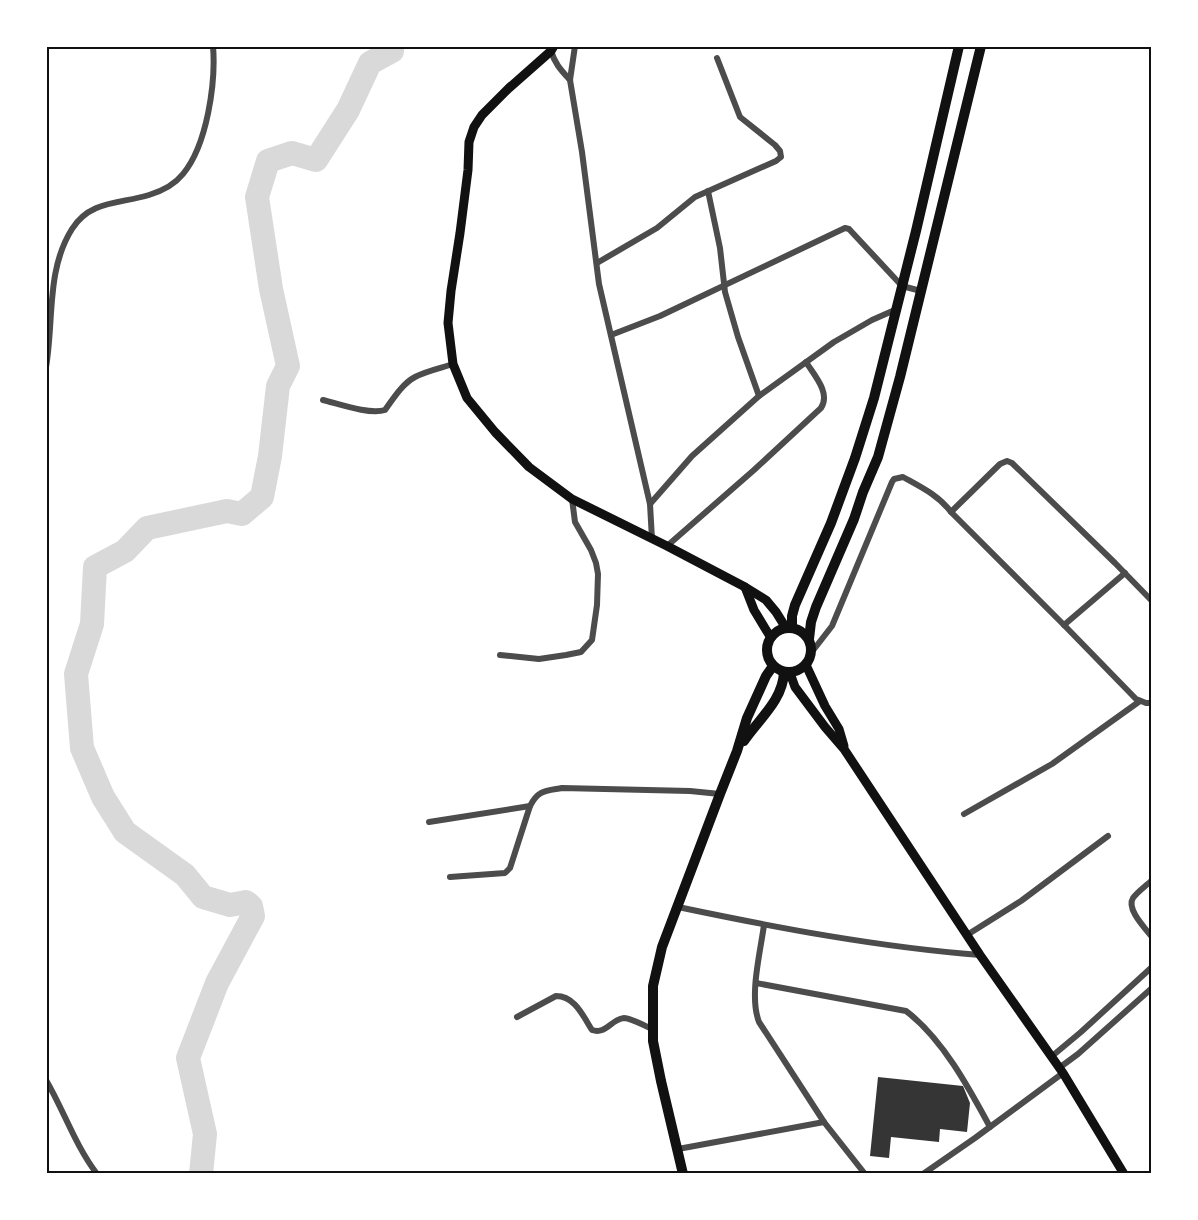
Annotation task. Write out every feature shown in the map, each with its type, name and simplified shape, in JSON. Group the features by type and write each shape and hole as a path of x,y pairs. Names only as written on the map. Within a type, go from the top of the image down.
{"main road":[{"path":"789,628 795,605 831,523 874,398 959,46"},
{"path":"809,639 798,630 789,628 775,633 768,643 767,654 773,666 787,672 801,669 806,665 811,653 809,639 816,607 878,457 900,377 981,46"},
{"path":"552,49 482,115 474,127 469,142 468,170 448,323 453,364 467,398 495,432 529,466 572,499 667,546 766,600 789,628"},
{"path":"945,110 964,114"},
{"path":"816,558 834,566"},
{"path":"745,587 754,610 771,638"},
{"path":"806,665 825,706 839,729 844,749"},
{"path":"683,1173 653,1041 653,986 662,947 737,751 747,718 773,666"},
{"path":"787,672 795,687 844,749 967,936 1061,1070 1124,1173"},
{"path":"737,751 775,701 787,672"}],"street":[{"path":"46,367 56,265 62,246 77,221 90,210 105,203 151,195 172,185 184,173 202,140 213,84 213,46"},
{"path":"575,46 570,80 599,284 650,504 652,539"},
{"path":"552,49 554,61 570,80"},
{"path":"597,263 657,228 689,201 781,157 775,145 740,117 717,58"},
{"path":"708,191 720,248 725,292 759,396"},
{"path":"611,335 660,316 847,227 902,286 921,291"},
{"path":"650,504 692,456 759,396 843,336 897,309"},
{"path":"667,546 821,408 825,396 806,362"},
{"path":"323,400 381,412 402,387 415,377 453,364"},
{"path":"951,512 1000,464 1007,461 1012,463 1042,490 1152,601"},
{"path":"811,653 832,626 892,482 894,479 903,477 930,492 946,505 1136,699 1152,703"},
{"path":"500,655 539,659 566,655 581,652 592,640 597,605 598,574 591,550 575,522 572,499"},
{"path":"1064,625 1125,573"},
{"path":"964,814 1052,764 1140,701"},
{"path":"450,877 505,873 510,868 530,806 538,794 543,791 562,788 690,791 720,794"},
{"path":"429,822 530,806"},
{"path":"967,936 1021,901 1108,836"},
{"path":"1152,880 1133,897 1131,905 1133,912 1152,937"},
{"path":"678,907 764,925 870,943 980,955"},
{"path":"764,925 754,1005 759,1022 824,1122 865,1173"},
{"path":"1051,1057 1082,1032 1152,967"},
{"path":"756,983 906,1011 930,1031 971,1090 990,1127"},
{"path":"923,1173 990,1127 1061,1070 1152,987"},
{"path":"516,1017 560,996 571,999 595,1032 600,1032 617,1020 625,1018 652,1029"},
{"path":"46,1080 81,1151 97,1173"},
{"path":"678,1149 824,1122"}],"building":[{"path":"878,1077 963,1086 970,1103 967,1132 940,1129 939,1142 891,1137 889,1158 870,1156"}],"waterway":[{"path":"201,1174 205,1134 188,1058 217,983 253,916 251,906 246,902 230,905 203,897 185,875 125,832 103,797 82,748 76,674 92,624 95,567 125,551 147,528 227,511 242,514 262,497 270,456 278,386 288,366 271,289 257,197 268,161 292,153 316,160 348,110 370,63 392,51 392,46"}]}
